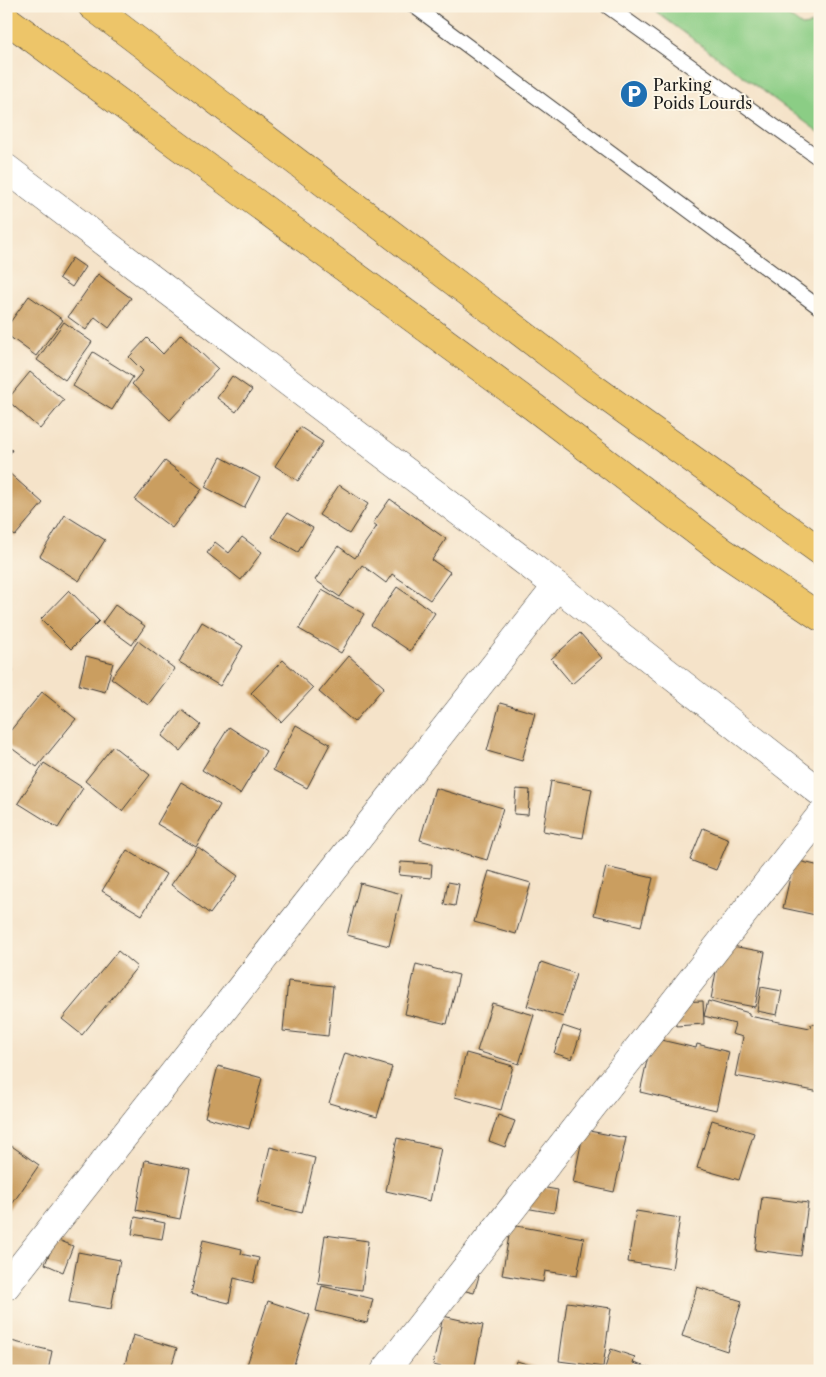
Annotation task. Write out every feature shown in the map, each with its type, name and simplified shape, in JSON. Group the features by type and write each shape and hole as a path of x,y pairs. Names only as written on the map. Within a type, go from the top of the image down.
{"highway":[{"path":"92,6 591,386 820,551"},
{"path":"6,19 534,408 722,551 820,616"}],"street":[{"path":"6,168 557,586 820,792"},
{"path":"6,1286 557,586"},
{"path":"384,1371 820,816"}],"lane":[{"path":"414,6 820,308"},
{"path":"607,6 820,159"}],"green space":[{"path":"648,6 775,6 802,26 820,23 820,133"}],"building":[{"path":"72,258 85,267 72,287 59,278"},
{"path":"98,274 131,298 109,328 95,317 86,330 68,317"},
{"path":"29,296 63,320 36,356 6,334 6,328"},
{"path":"64,322 92,342 65,380 37,360"},
{"path":"181,334 218,369 170,420 132,384 143,371 129,357 147,338 163,354"},
{"path":"93,352 133,377 112,410 73,386"},
{"path":"30,372 64,400 40,429 7,400"},
{"path":"232,376 252,390 236,412 217,398"},
{"path":"300,427 323,442 298,481 275,466"},
{"path":"6,446 12,450 6,460"},
{"path":"221,457 260,478 244,508 205,487"},
{"path":"165,461 202,489 172,528 135,500"},
{"path":"8,472 43,503 15,536 6,529"},
{"path":"339,485 368,504 349,534 319,515"},
{"path":"390,499 446,539 432,560 450,572 430,600 392,574 386,583 362,565 340,597 315,580 338,546 355,558 377,526 373,523"},
{"path":"287,513 313,528 298,552 272,537"},
{"path":"65,515 105,540 79,581 40,556"},
{"path":"242,537 262,552 241,580 207,553 215,542 229,553"},
{"path":"397,587 435,613 410,651 371,625"},
{"path":"69,590 99,621 71,649 41,619"},
{"path":"322,590 364,614 341,653 299,629"},
{"path":"115,605 145,626 132,645 102,623"},
{"path":"202,622 243,646 220,686 179,662"},
{"path":"580,633 602,658 572,684 551,659"},
{"path":"138,641 175,669 148,705 111,678"},
{"path":"86,656 113,663 105,692 79,685"},
{"path":"349,656 384,687 354,722 319,692"},
{"path":"283,660 313,688 281,722 251,693"},
{"path":"6,665 11,668 6,675"},
{"path":"42,692 76,719 37,767 6,744 6,736"},
{"path":"500,703 535,713 522,761 487,751"},
{"path":"182,710 201,725 180,751 162,736"},
{"path":"296,725 330,744 307,788 273,770"},
{"path":"229,727 266,751 240,794 202,770"},
{"path":"113,746 150,775 122,811 85,781"},
{"path":"44,763 83,788 58,828 18,803"},
{"path":"551,781 592,789 583,838 543,831"},
{"path":"181,782 220,805 196,847 157,824"},
{"path":"435,788 503,808 487,860 420,840"},
{"path":"516,789 530,790 528,815 514,814"},
{"path":"703,828 729,839 716,870 690,860"},
{"path":"198,847 238,876 210,914 171,885"},
{"path":"127,850 166,874 142,915 102,891"},
{"path":"794,860 820,866 820,916 783,908"},
{"path":"401,862 432,864 431,878 399,875"},
{"path":"606,867 653,878 641,926 594,915"},
{"path":"489,871 531,883 516,934 474,922"},
{"path":"448,882 459,884 455,906 444,904"},
{"path":"360,883 402,894 389,946 347,935"},
{"path":"721,944 765,952 755,1007 711,999"},
{"path":"118,951 137,967 82,1035 62,1019"},
{"path":"541,962 576,974 563,1017 527,1006"},
{"path":"416,964 459,975 447,1024 405,1014"},
{"path":"288,981 333,986 328,1036 283,1031"},
{"path":"761,987 782,991 777,1015 757,1011"},
{"path":"703,1001 704,1024 676,1026 675,1002"},
{"path":"708,1001 749,1013 749,1016 810,1028 811,1024 820,1025 820,1092 735,1076 743,1037 732,1034 735,1024 704,1016"},
{"path":"492,1003 534,1015 519,1064 477,1051"},
{"path":"563,1026 581,1032 572,1059 554,1053"},
{"path":"652,1038 696,1048 697,1044 729,1052 716,1110 640,1092"},
{"path":"345,1053 392,1067 377,1117 329,1103"},
{"path":"466,1053 513,1066 501,1110 455,1097"},
{"path":"218,1066 262,1078 249,1129 205,1117"},
{"path":"498,1115 515,1121 505,1147 489,1141"},
{"path":"712,1120 754,1133 739,1180 697,1168"},
{"path":"584,1130 626,1138 614,1192 573,1183"},
{"path":"397,1138 441,1148 430,1201 386,1191"},
{"path":"6,1142 39,1165 6,1213"},
{"path":"270,1147 315,1158 302,1213 257,1202"},
{"path":"145,1160 190,1169 180,1219 136,1210"},
{"path":"529,1185 558,1190 554,1213 525,1208"},
{"path":"762,1197 808,1203 801,1256 755,1250"},
{"path":"636,1211 680,1218 672,1269 628,1262"},
{"path":"135,1217 165,1223 162,1239 132,1234"},
{"path":"511,1225 584,1238 577,1276 545,1271 543,1282 502,1275"},
{"path":"325,1235 368,1241 362,1290 318,1284"},
{"path":"56,1239 73,1246 63,1272 45,1264"},
{"path":"203,1240 242,1249 241,1254 259,1258 253,1283 234,1278 229,1303 191,1294"},
{"path":"78,1252 120,1260 111,1309 69,1302"},
{"path":"463,1272 479,1276 474,1293 458,1289"},
{"path":"322,1286 373,1299 367,1323 316,1311"},
{"path":"697,1287 742,1301 727,1351 682,1336"},
{"path":"268,1301 310,1315 292,1371 245,1371"},
{"path":"567,1302 611,1308 603,1367 559,1361"},
{"path":"443,1316 483,1325 474,1371 457,1371 433,1365"},
{"path":"133,1335 177,1348 170,1371 123,1371"},
{"path":"11,1341 52,1351 48,1371 6,1371"},
{"path":"611,1349 635,1357 633,1363 660,1371 604,1371"},
{"path":"517,1361 546,1370 546,1371 513,1371"}],"place":[{"name":"Parking Poids Lourds","path":"634,94"}]}
